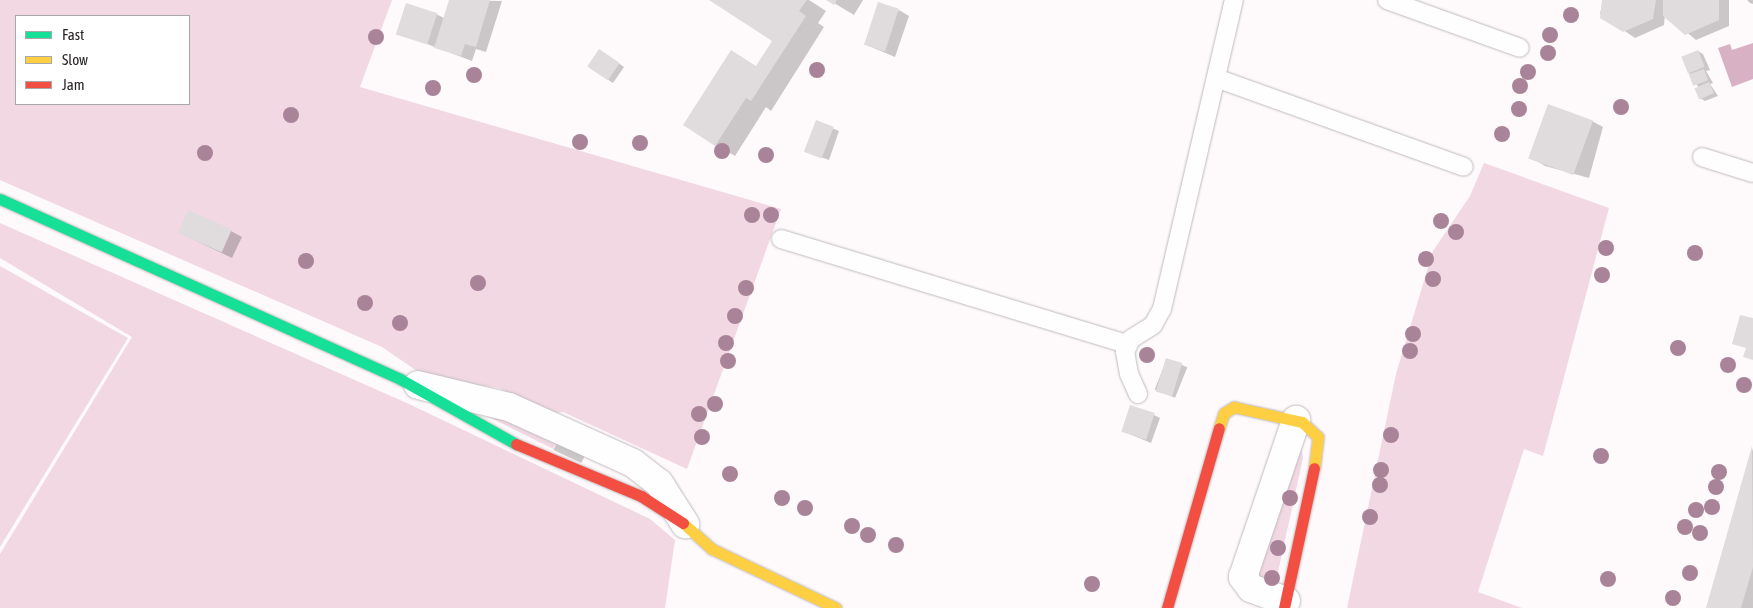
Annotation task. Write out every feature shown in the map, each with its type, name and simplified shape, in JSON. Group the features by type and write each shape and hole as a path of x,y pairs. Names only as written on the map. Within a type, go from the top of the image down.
{"street":[{"path":"0,200 400,379 509,407 633,463 659,484 686,524 712,549 836,608"},
{"path":"1167,608 1224,413 1234,407 1296,420 1314,430 1319,445 1285,604 1248,586 1243,578 1296,420"}],"lane":[{"path":"1138,394 1125,360 1127,344 1153,325 1162,309 1234,0"},
{"path":"1387,0 1520,48"},
{"path":"1216,78 1464,167"},
{"path":"1702,157 1753,173"},
{"path":"780,239 1127,344"}],"shaded area":[{"path":"0,0 392,0 360,87 781,209 687,469 563,412 549,413 499,388 438,379 420,373 382,347 0,180"},
{"path":"1753,43 1753,79 1732,87 1718,48 1730,44 1732,50"},
{"path":"1484,163 1609,208 1543,456 1524,449 1478,592 1522,608 1347,608 1396,374 1433,251 1470,196"},
{"path":"0,223 409,404 650,519 675,540 665,608 0,608 0,554 132,337 0,258"},
{"path":"0,266 128,338 0,547"},
{"path":"490,412 557,440 553,449 485,415"},
{"path":"1301,445 1303,458 1276,581 1259,579 1254,568"}],"building":[{"path":"449,0 490,0 476,47 465,44 461,56 434,48"},
{"path":"709,0 807,0 799,11 806,16 751,101 746,98 715,146 683,125 731,50 756,66 772,41"},
{"path":"826,0 837,0 834,5"},
{"path":"1602,0 1656,0 1653,19 1623,32 1600,18"},
{"path":"1663,0 1719,0 1719,20 1685,35 1663,16"},
{"path":"878,2 899,9 885,52 864,45"},
{"path":"406,3 437,13 427,45 396,34"},
{"path":"599,49 620,63 608,80 587,66"},
{"path":"1698,50 1705,67 1688,73 1681,57"},
{"path":"1704,69 1708,80 1693,86 1689,74"},
{"path":"1709,82 1714,93 1699,99 1694,89"},
{"path":"1548,104 1593,120 1573,175 1528,159"},
{"path":"816,120 834,127 822,159 804,152"},
{"path":"188,210 232,230 222,252 178,233"},
{"path":"1740,315 1753,318 1753,360 1743,357 1746,348 1732,344"},
{"path":"1166,358 1182,363 1172,396 1156,391"},
{"path":"1130,405 1155,413 1146,440 1121,432"},
{"path":"1752,446 1753,567 1741,608 1706,608"}],"traffic: fast":[{"path":"0,199 400,379 516,444"}],"traffic: slow":[{"path":"1219,428 1224,413 1234,407 1302,422 1318,437 1314,468"},
{"path":"683,523 712,549 836,608"}],"traffic: jam":[{"path":"1167,608 1219,428"},
{"path":"516,444 641,496 683,523"},
{"path":"1284,608 1314,468"}]}
